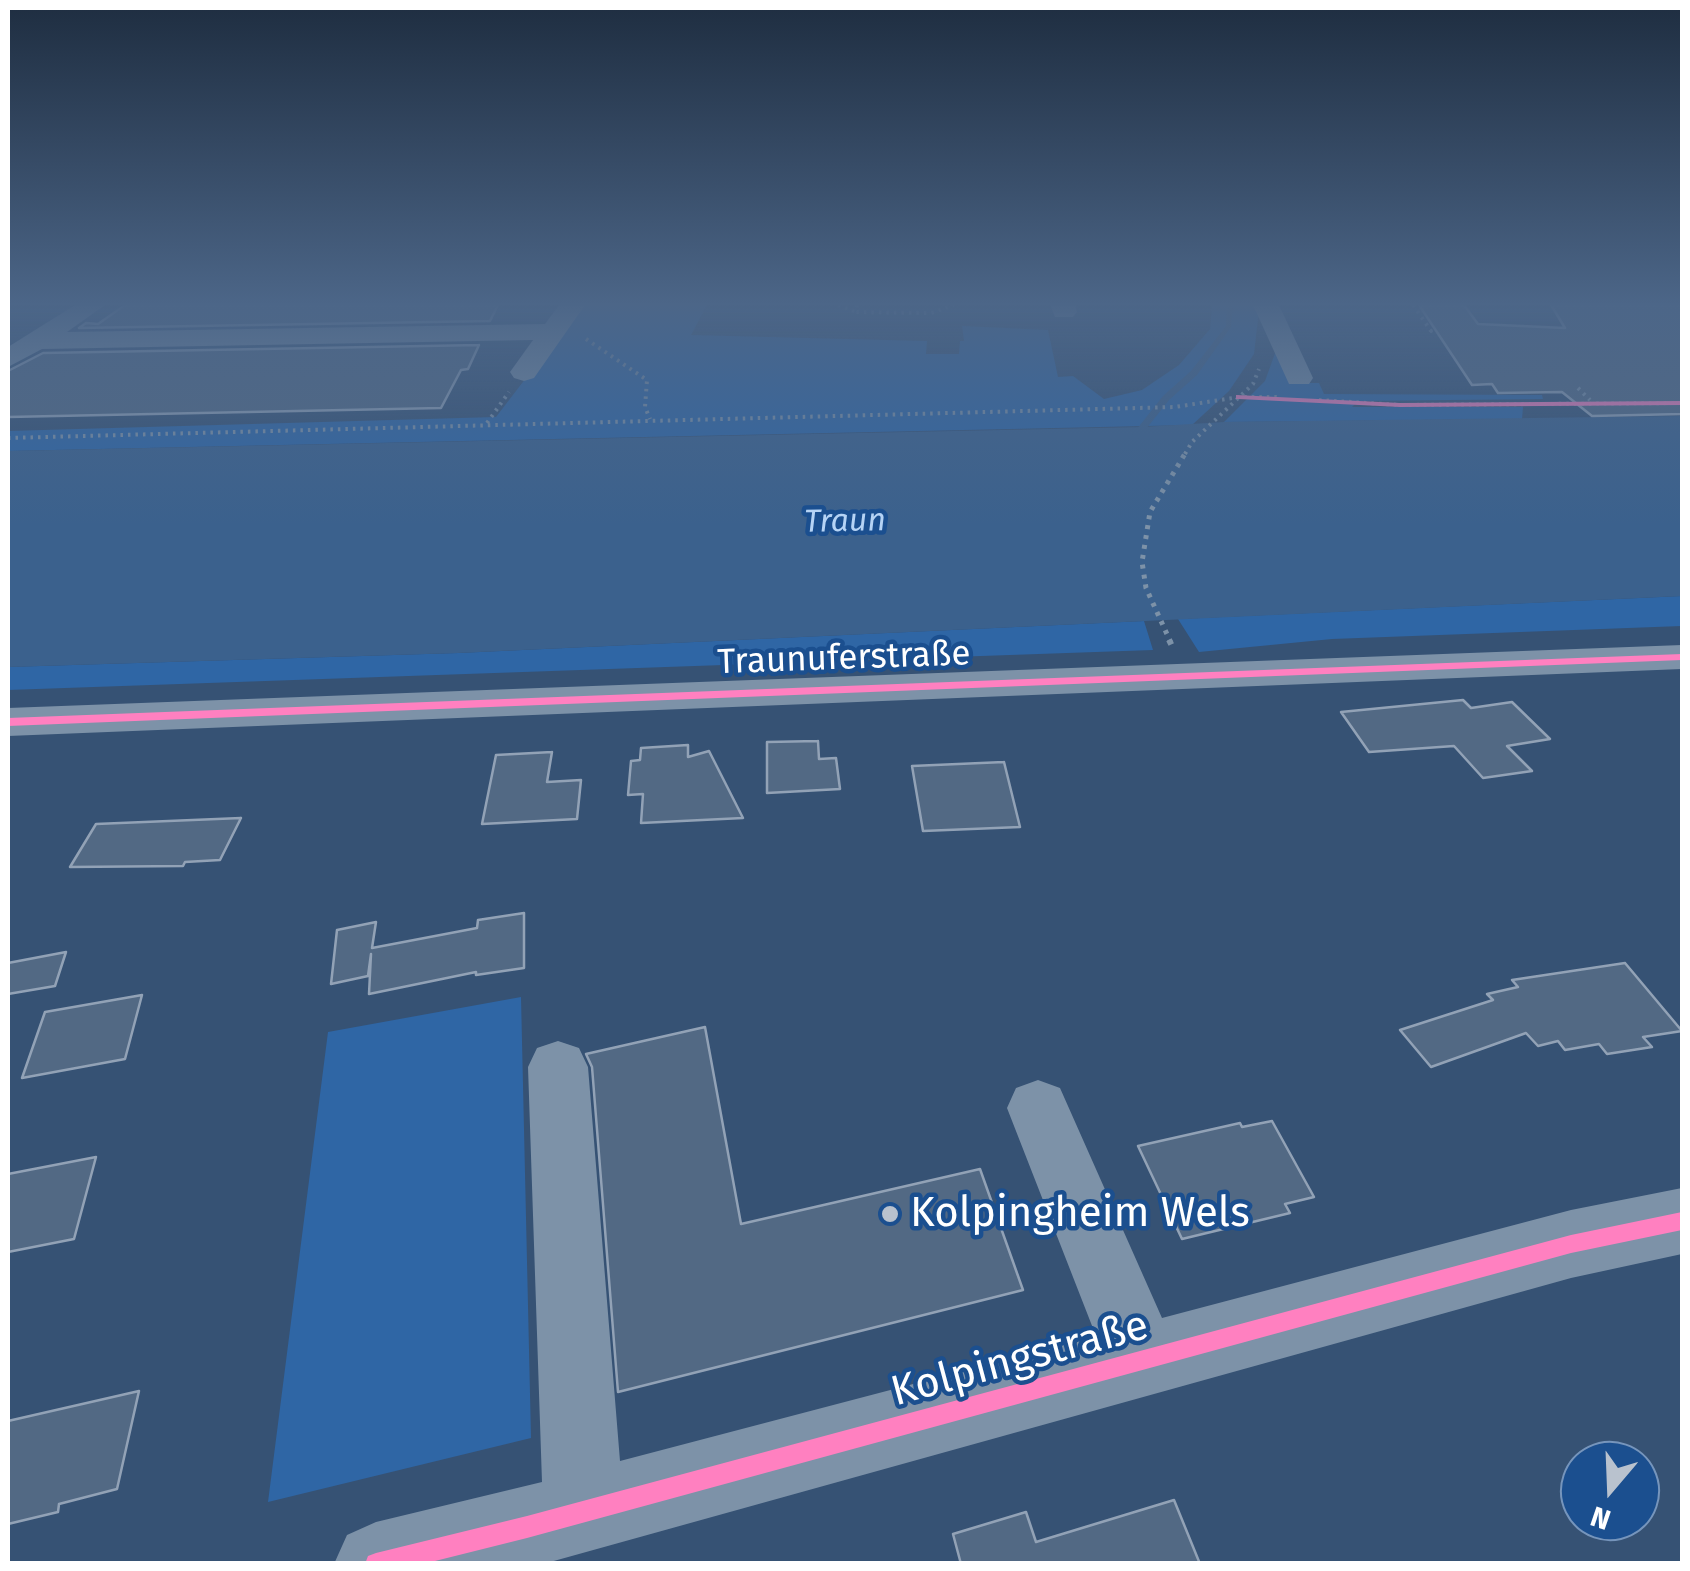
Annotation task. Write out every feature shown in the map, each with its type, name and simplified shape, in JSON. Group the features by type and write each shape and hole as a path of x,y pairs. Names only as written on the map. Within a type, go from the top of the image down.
{"street":[{"path":"1294,378 1299,392"},
{"name":"Traunuferstraße","path":"8,722 1682,657"},
{"path":"558,1066 584,1511"},
{"path":"1038,1108 1143,1360"},
{"name":"Kolpingstraße","path":"376,1564 1571,1244 1682,1221"}],"path":[{"path":"644,378 645,408 650,419"},
{"path":"1578,388 1590,400"},
{"path":"8,438 1176,407 1299,392 1400,404 1590,400 1682,403"},
{"path":"1179,658 1146,588 1143,539 1150,512 1166,480 1192,442 1239,397"}],"shaded area":[{"path":"526,378 1076,378 1104,399 1142,390 1159,378 1238,378 1192,425 8,451 8,431 496,417"},
{"path":"1289,378 1290,383 1319,383 1324,394 1542,395 1543,399 1358,401 1352,407 1523,407 1522,419 1224,422 1265,381"},
{"path":"1682,596 1682,626 1332,639 1199,652 1178,619"},
{"path":"1144,621 1153,650 8,690 8,667 458,653"},
{"path":"521,997 531,1438 268,1502 328,1032"}],"water":[{"name":"Traun","path":"1682,416 1682,596 458,653 8,667 8,451 1142,427 1224,422"}],"building":[{"path":"8,378 457,378 441,408 8,417"},
{"path":"1468,378 1682,378 1682,414 1592,416 1562,392 1498,393 1492,384 1472,385"},
{"path":"1463,700 1471,708 1512,702 1550,739 1507,746 1532,771 1483,778 1454,746 1369,752 1341,712"},
{"path":"818,741 819,759 836,758 840,789 767,793 767,742"},
{"path":"688,745 688,757 709,751 743,818 641,823 643,794 628,795 631,761 640,760 641,748"},
{"path":"552,752 547,782 581,780 577,819 482,824 496,755"},
{"path":"1004,762 1020,827 923,831 912,766"},
{"path":"241,818 220,860 185,862 183,866 70,867 96,824"},
{"path":"524,913 524,968 476,972 369,994 371,954 368,976 331,984 337,930 376,922 372,948 477,928 478,920"},
{"path":"66,952 55,986 8,994 8,963"},
{"path":"1625,963 1682,1031 1643,1037 1652,1047 1607,1054 1599,1044 1565,1050 1558,1041 1538,1046 1526,1033 1431,1067 1400,1030 1493,1000 1487,994 1518,987 1512,980"},
{"path":"142,995 125,1059 22,1078 45,1012"},
{"name":"Kolpingheim Wels","path":"705,1027 741,1224 980,1169 1023,1290 618,1392 592,1067 586,1054"},
{"path":"1272,1121 1314,1197 1285,1204 1290,1213 1182,1239 1138,1146 1240,1123 1242,1127"},
{"path":"96,1157 74,1239 8,1252 8,1174"},
{"path":"139,1391 117,1489 59,1504 58,1512 8,1524 8,1421"},
{"path":"1174,1500 1200,1564 961,1564 953,1534 1026,1512 1036,1542"}],"waterway":[{"path":"1132,441 1166,398 1188,378"}],"cycle path":[{"path":"1239,397 1400,405 1682,403"},
{"path":"8,722 1682,657"},
{"path":"376,1564 527,1527 1571,1244 1682,1221"}],"place":[{"name":"Kolpingheim Wels","path":"890,1214"}]}
